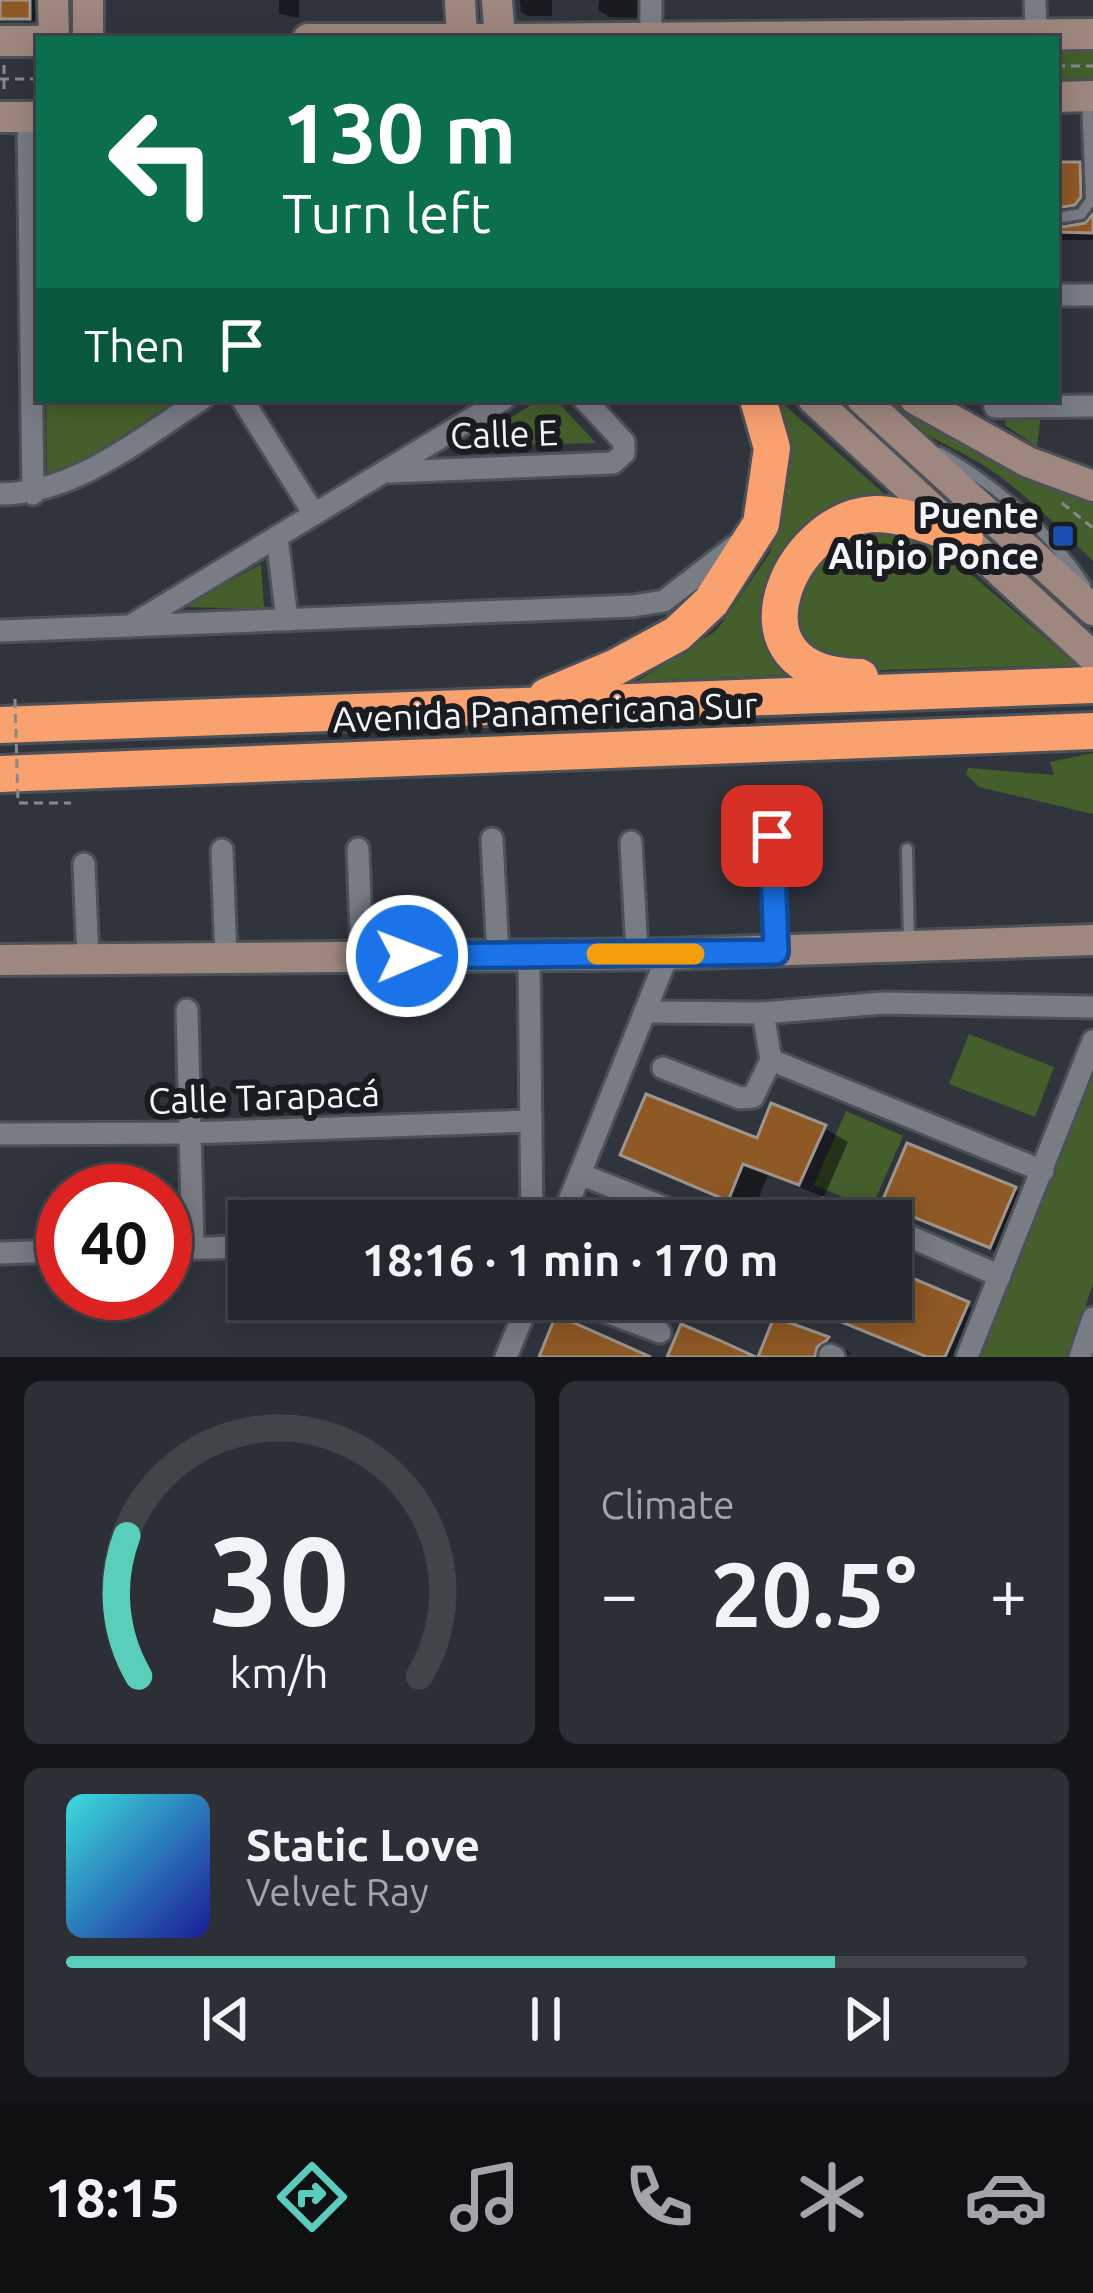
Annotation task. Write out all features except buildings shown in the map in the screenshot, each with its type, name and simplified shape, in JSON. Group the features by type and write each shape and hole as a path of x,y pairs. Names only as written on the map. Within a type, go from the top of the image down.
{"highway":[{"path":"527,704 616,667 677,634 711,602 761,524 772,448 759,402"},
{"path":"944,692 916,676 826,676 803,667 786,648 778,622 782,598 810,546 847,519 893,516 965,537"},
{"name":"Avenida Panamericana Sur","path":"7,712 944,692 1086,676"},
{"name":"Avenida Panamericana Sur","path":"9,789 1089,731"}],"main road":[{"path":"53,0 54,36"},
{"path":"88,0 88,36"},
{"path":"460,0 462,36"},
{"path":"497,0 500,36"},
{"path":"1010,36 1093,34"},
{"path":"2,41 36,41"},
{"path":"816,402 965,537 1086,676"},
{"path":"865,402 1093,610"},
{"path":"920,402 990,444 1093,486"},
{"path":"0,960 776,952 1093,940"}],"street":[{"path":"651,0 651,36"},
{"path":"1035,0 1036,34"},
{"path":"18,117 33,494"},
{"path":"1059,295 1093,295"},
{"path":"0,494 33,494 94,468 197,402"},
{"path":"244,402 314,514"},
{"path":"127,628 499,402"},
{"name":"Calle E","path":"383,472 618,460 624,442 587,402"},
{"path":"990,444 995,403 1093,406"},
{"path":"0,631 633,607 664,601 761,524"},
{"path":"277,537 286,620"},
{"path":"772,836 776,952"},
{"path":"492,839 514,955 531,1121 532,1200"},
{"path":"569,1200 645,1012 652,954 632,842"},
{"path":"358,849 362,957"},
{"path":"222,850 226,958"},
{"path":"85,864 88,960"},
{"path":"645,1012 763,1013 884,1003 1093,1007"},
{"path":"187,1010 193,1248 228,1247"},
{"path":"663,1068 747,1099 758,1093 771,1060 763,1013"},
{"path":"968,1357 1093,1041"},
{"path":"771,1060 1043,1172"},
{"name":"Calle Tarapacá","path":"0,1135 531,1121"},
{"path":"580,1174 645,1200"},
{"path":"912,1238 1000,1276"},
{"path":"0,1252 36,1251"},
{"path":"1080,1357 1093,1318"},
{"path":"506,1357 521,1320"},
{"path":"628,1320 660,1332"}],"lane":[{"path":"1059,218 1081,214 1090,200 1082,88"},
{"path":"887,423 970,470 1070,563 1093,598"},
{"path":"908,849 909,949"}],"path":[{"path":"2,41 2,79 18,117"},
{"path":"1059,69 1082,88"},
{"path":"2,79 36,79"},
{"path":"7,712 9,789 71,803"}],"green space":[{"path":"1059,52 1093,52 1093,78 1059,79"},
{"path":"46,402 179,402 87,460 47,475"},
{"path":"536,402 558,402 596,443 463,446"},
{"path":"779,402 891,500 845,509 771,639 788,675 638,681 717,630 770,553 789,462"},
{"path":"888,402 900,402 938,426 1093,496 1093,561 1015,488"},
{"path":"1041,414 1037,447 1005,425 1006,415"},
{"path":"917,528 1077,665 842,671 797,644 797,594 831,546 856,532"},
{"path":"261,564 264,609 184,607"},
{"path":"1093,753 1093,814 979,787 966,774 968,768 1054,775 1050,762"},
{"path":"969,1034 1054,1067 1035,1117 949,1084"},
{"path":"1093,1057 1093,1284 1068,1357 972,1357"},
{"path":"846,1111 903,1136 875,1200 850,1200 814,1185"}],"slow traffic":[{"path":"597,954 694,954"}],"place":[{"name":"Puente Alipio Ponce","path":"1063,536"}],"route":[{"path":"407,956 776,952 772,836"}]}
